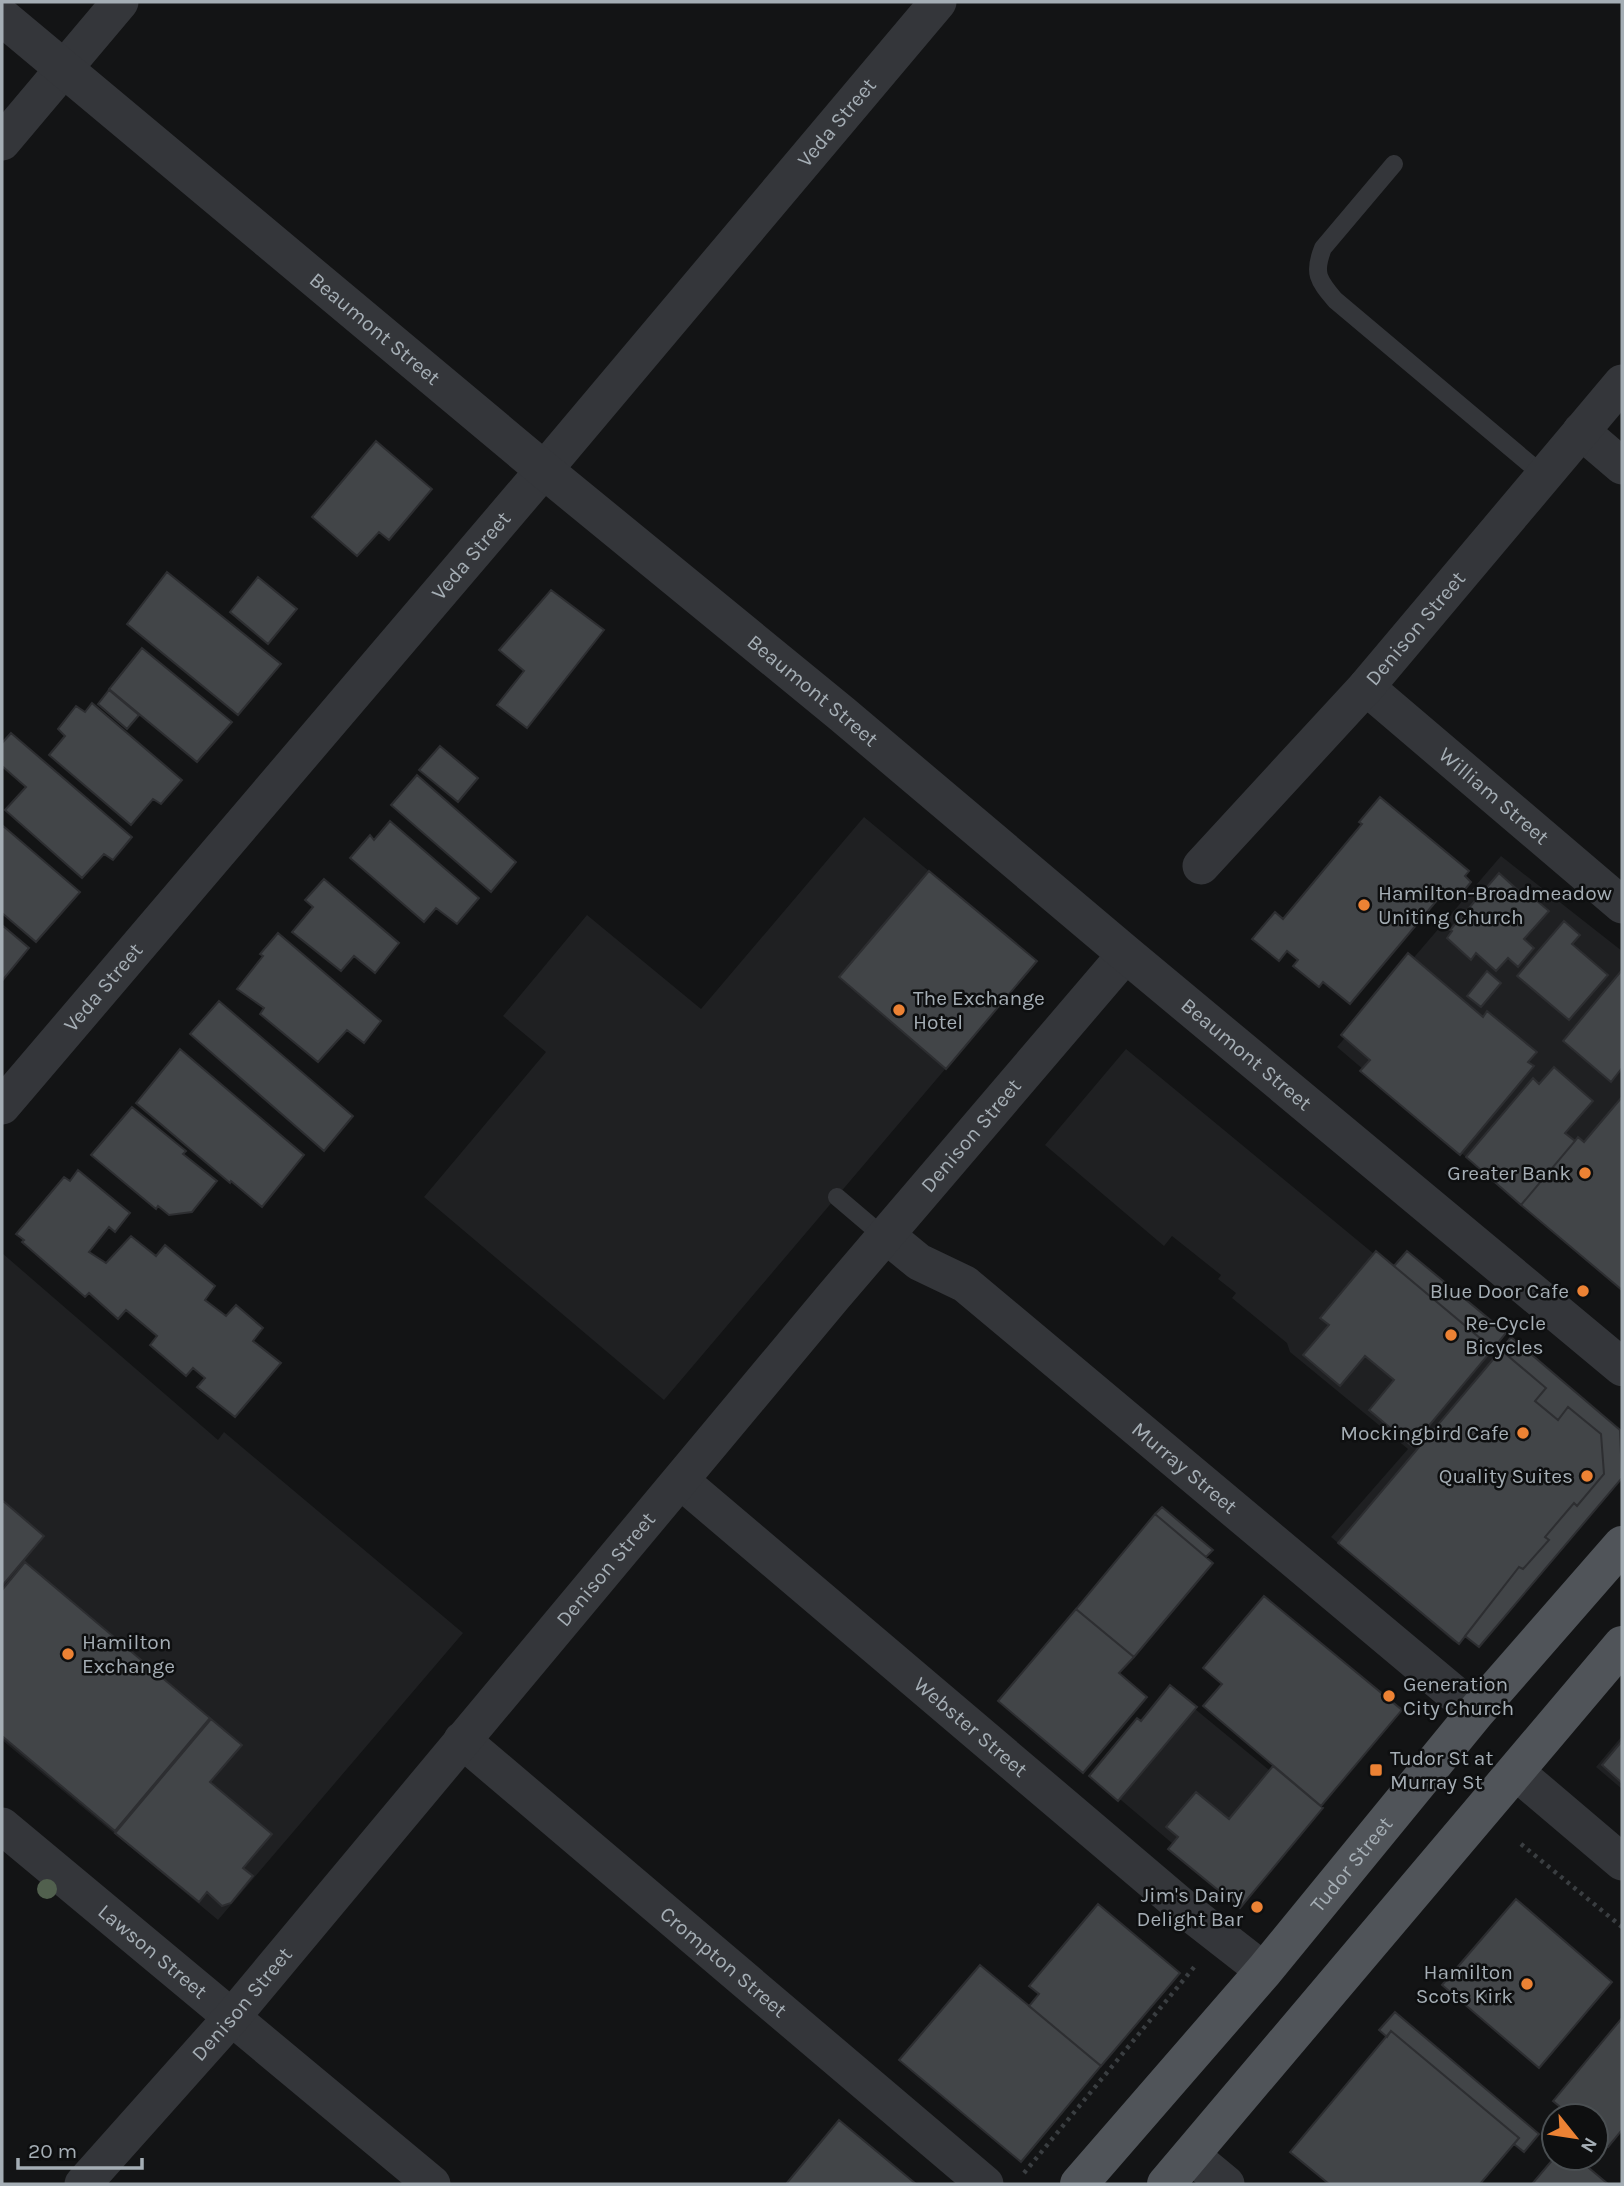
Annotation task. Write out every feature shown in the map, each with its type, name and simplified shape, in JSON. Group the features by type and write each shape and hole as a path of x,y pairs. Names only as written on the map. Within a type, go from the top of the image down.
{"main road":[{"name":"Tudor Street","path":"1079,2184 1264,1971 1476,1712 1622,1545"},
{"path":"1166,2184 1622,1645"}],"street":[{"path":"2,142 120,2"},
{"name":"Veda Street","path":"2,1106 544,470 938,2"},
{"name":"Beaumont Street","path":"2,17 544,470 842,714 1622,1367"},
{"name":"Denison Street","path":"1201,866 1366,687 1622,383"},
{"path":"1581,431 1622,466"},
{"name":"William Street","path":"1366,687 1622,905"},
{"name":"Denison Street","path":"83,2184 232,2017 885,1236 1126,954"},
{"name":"Murray Street","path":"885,1236 919,1262 965,1284 1476,1712"},
{"name":"Webster Street","path":"681,1481 1191,1913 1264,1971"},
{"name":"Crompton Street","path":"463,1740 985,2184"},
{"path":"1516,1772 1622,1861"},
{"name":"Lawson Street","path":"2,1826 432,2184"},
{"path":"1191,2155 1226,2184"}],"lane":[{"path":"1394,164 1323,248 1317,265 1321,284 1335,300 1544,476"},
{"path":"837,1197 885,1236"}],"path":[{"path":"1521,1844 1622,1927"},
{"path":"1024,2174 1199,1962"}],"shaded area":[{"path":"864,817 1037,961 664,1400 424,1197 546,1052 503,1016 587,915 701,1009"},
{"path":"1501,856 1622,951 1622,1290 1337,1047"},
{"path":"1126,1049 1616,1454 1454,1642 1331,1537 1408,1449 1290,1352 1287,1343 1232,1298 1236,1293 1218,1279 1221,1275 1172,1236 1164,1246 1045,1145"},
{"path":"2,1253 218,1440 224,1432 463,1633 218,1920 2,1740"},
{"path":"1189,1704 1314,1807 1237,1898 1115,1795"},
{"path":"1622,1736 1622,1789 1596,1767"}],"building":[{"path":"376,441 432,489 389,540 379,532 357,556 312,517"},
{"path":"167,572 281,664 238,715 127,624"},
{"path":"258,577 297,609 268,644 230,612"},
{"path":"551,590 604,630 527,728 497,705 524,671 499,650"},
{"path":"142,648 232,722 197,762 109,689"},
{"path":"109,690 139,715 127,729 98,704"},
{"path":"92,703 182,780 161,804 153,799 131,825 49,755 65,736 58,729 76,706 85,712"},
{"path":"11,733 132,837 113,860 104,854 82,878 5,810 26,787 2,766 2,743"},
{"path":"440,746 478,778 458,802 419,770"},
{"path":"417,775 516,862 491,892 391,805"},
{"name":"Hamilton-Broadmeadow Uniting Church","path":"1380,797 1469,871 1465,876 1471,882 1458,898 1452,893 1448,897 1443,893 1350,1004 1323,982 1319,987 1293,966 1298,960 1287,951 1279,961 1252,939 1275,912 1283,919 1362,824 1359,822"},
{"path":"390,821 479,898 457,924 436,908 424,922 350,858 370,835 374,840"},
{"path":"2,825 80,892 36,942 2,913"},
{"path":"929,871 1037,961 946,1069 839,977"},
{"path":"1499,873 1521,893 1524,890 1549,911 1524,939 1534,948 1518,967 1508,958 1496,971 1476,953 1471,960 1447,938 1452,931 1450,930"},
{"path":"324,879 399,943 375,973 354,956 341,971 292,932 313,907 305,900"},
{"path":"1564,921 1580,935 1572,944 1608,975 1569,1020 1517,976"},
{"path":"2,925 29,948 2,981"},
{"path":"278,933 381,1021 364,1043 347,1030 318,1062 260,1014 264,1008 237,989 263,956 260,954"},
{"path":"1408,953 1483,1017 1487,1011 1537,1052 1528,1062 1534,1066 1460,1155 1360,1071 1370,1060 1341,1035"},
{"path":"1622,970 1622,1068 1611,1082 1563,1041"},
{"path":"1487,971 1501,983 1481,1007 1467,996"},
{"path":"219,1001 353,1116 324,1151 190,1034"},
{"path":"180,1049 304,1155 262,1207 136,1103"},
{"path":"1554,1067 1593,1101 1565,1133 1575,1141 1521,1205 1466,1157 1533,1078 1539,1084"},
{"name":"Greater Bank","path":"1622,1097 1622,1290 1521,1205 1578,1137 1584,1142"},
{"path":"132,1107 186,1151 183,1154 217,1181 192,1212 169,1215 158,1206 156,1209 91,1155"},
{"path":"78,1170 130,1213 115,1232 109,1227 89,1252 106,1263 131,1236 156,1256 165,1245 215,1286 205,1300 226,1316 236,1305 263,1328 253,1341 281,1363 235,1417 197,1387 205,1378 193,1368 186,1376 150,1345 157,1336 126,1310 118,1319 89,1293 85,1297 16,1234 64,1177 70,1181"},
{"path":"1376,1251 1493,1349 1412,1446 1369,1410 1394,1380 1365,1356 1340,1386 1303,1355 1329,1325 1320,1318"},
{"path":"1407,1251 1506,1333 1493,1349 1394,1266"},
{"path":"1511,1337 1620,1430 1622,1478 1479,1647 1465,1636 1519,1567 1523,1569 1549,1540 1545,1537 1574,1503 1577,1506 1604,1474 1601,1434 1568,1407 1558,1420 1535,1401 1546,1388 1501,1350"},
{"path":"1501,1350 1546,1388 1535,1401 1558,1420 1568,1407 1601,1434 1604,1474 1577,1506 1574,1503 1545,1537 1549,1540 1523,1569 1519,1567 1459,1644 1338,1543"},
{"path":"2,1500 44,1536 2,1586"},
{"path":"1162,1507 1213,1550 1206,1557 1155,1514"},
{"path":"1155,1514 1213,1563 1134,1657 1076,1609"},
{"name":"Hamilton Exchange","path":"25,1562 210,1718 115,1831 2,1736 2,1590"},
{"path":"1264,1596 1402,1710 1321,1806 1203,1706 1222,1684 1203,1668"},
{"path":"1076,1609 1134,1657 1119,1673 1147,1697 1083,1773 998,1701"},
{"path":"1170,1685 1197,1707 1118,1801 1089,1776 1137,1718 1141,1721"},
{"name":"Hamilton Exchange","path":"211,1719 242,1745 210,1782 272,1834 243,1868 253,1876 231,1903 222,1906 207,1892 199,1902 115,1833"},
{"path":"1622,1741 1622,1783 1602,1765"},
{"path":"1273,1766 1323,1808 1240,1908 1168,1849 1178,1837 1166,1827 1196,1792 1229,1819"},
{"name":"Hamilton Scots Kirk","path":"1516,1899 1612,1982 1539,2068 1442,1985"},
{"path":"1098,1904 1180,1973 1101,2066 1029,2006 1039,1994 1029,1986"},
{"path":"980,1965 1101,2066 1021,2162 899,2060"},
{"path":"1395,2012 1539,2134 1524,2152 1514,2144 1519,2138 1391,2031 1387,2037 1379,2030"},
{"path":"1622,2018 1622,2130 1610,2145 1610,2102 1553,2101"},
{"path":"1391,2031 1519,2138 1480,2184 1329,2184 1290,2152"},
{"path":"839,2120 916,2184 786,2184"},
{"path":"1542,2172 1594,2172 1608,2184 1532,2184"}],"place":[{"name":"Hamilton-Broadmeadow Uniting Church","path":"1364,905"},
{"name":"The Exchange Hotel","path":"899,1010"},
{"name":"Greater Bank","path":"1585,1173"},
{"name":"Blue Door Cafe","path":"1583,1291"},
{"name":"Re-Cycle Bicycles","path":"1451,1335"},
{"name":"Mockingbird Cafe","path":"1523,1433"},
{"name":"Quality Suites","path":"1587,1476"},
{"name":"Hamilton Exchange","path":"68,1654"},
{"name":"Generation City Church","path":"1389,1696"},
{"name":"Tudor St at Murray St","path":"1376,1770"},
{"name":"Jim's Dairy Delight Bar","path":"1257,1907"},
{"name":"Hamilton Scots Kirk","path":"1527,1984"}]}
